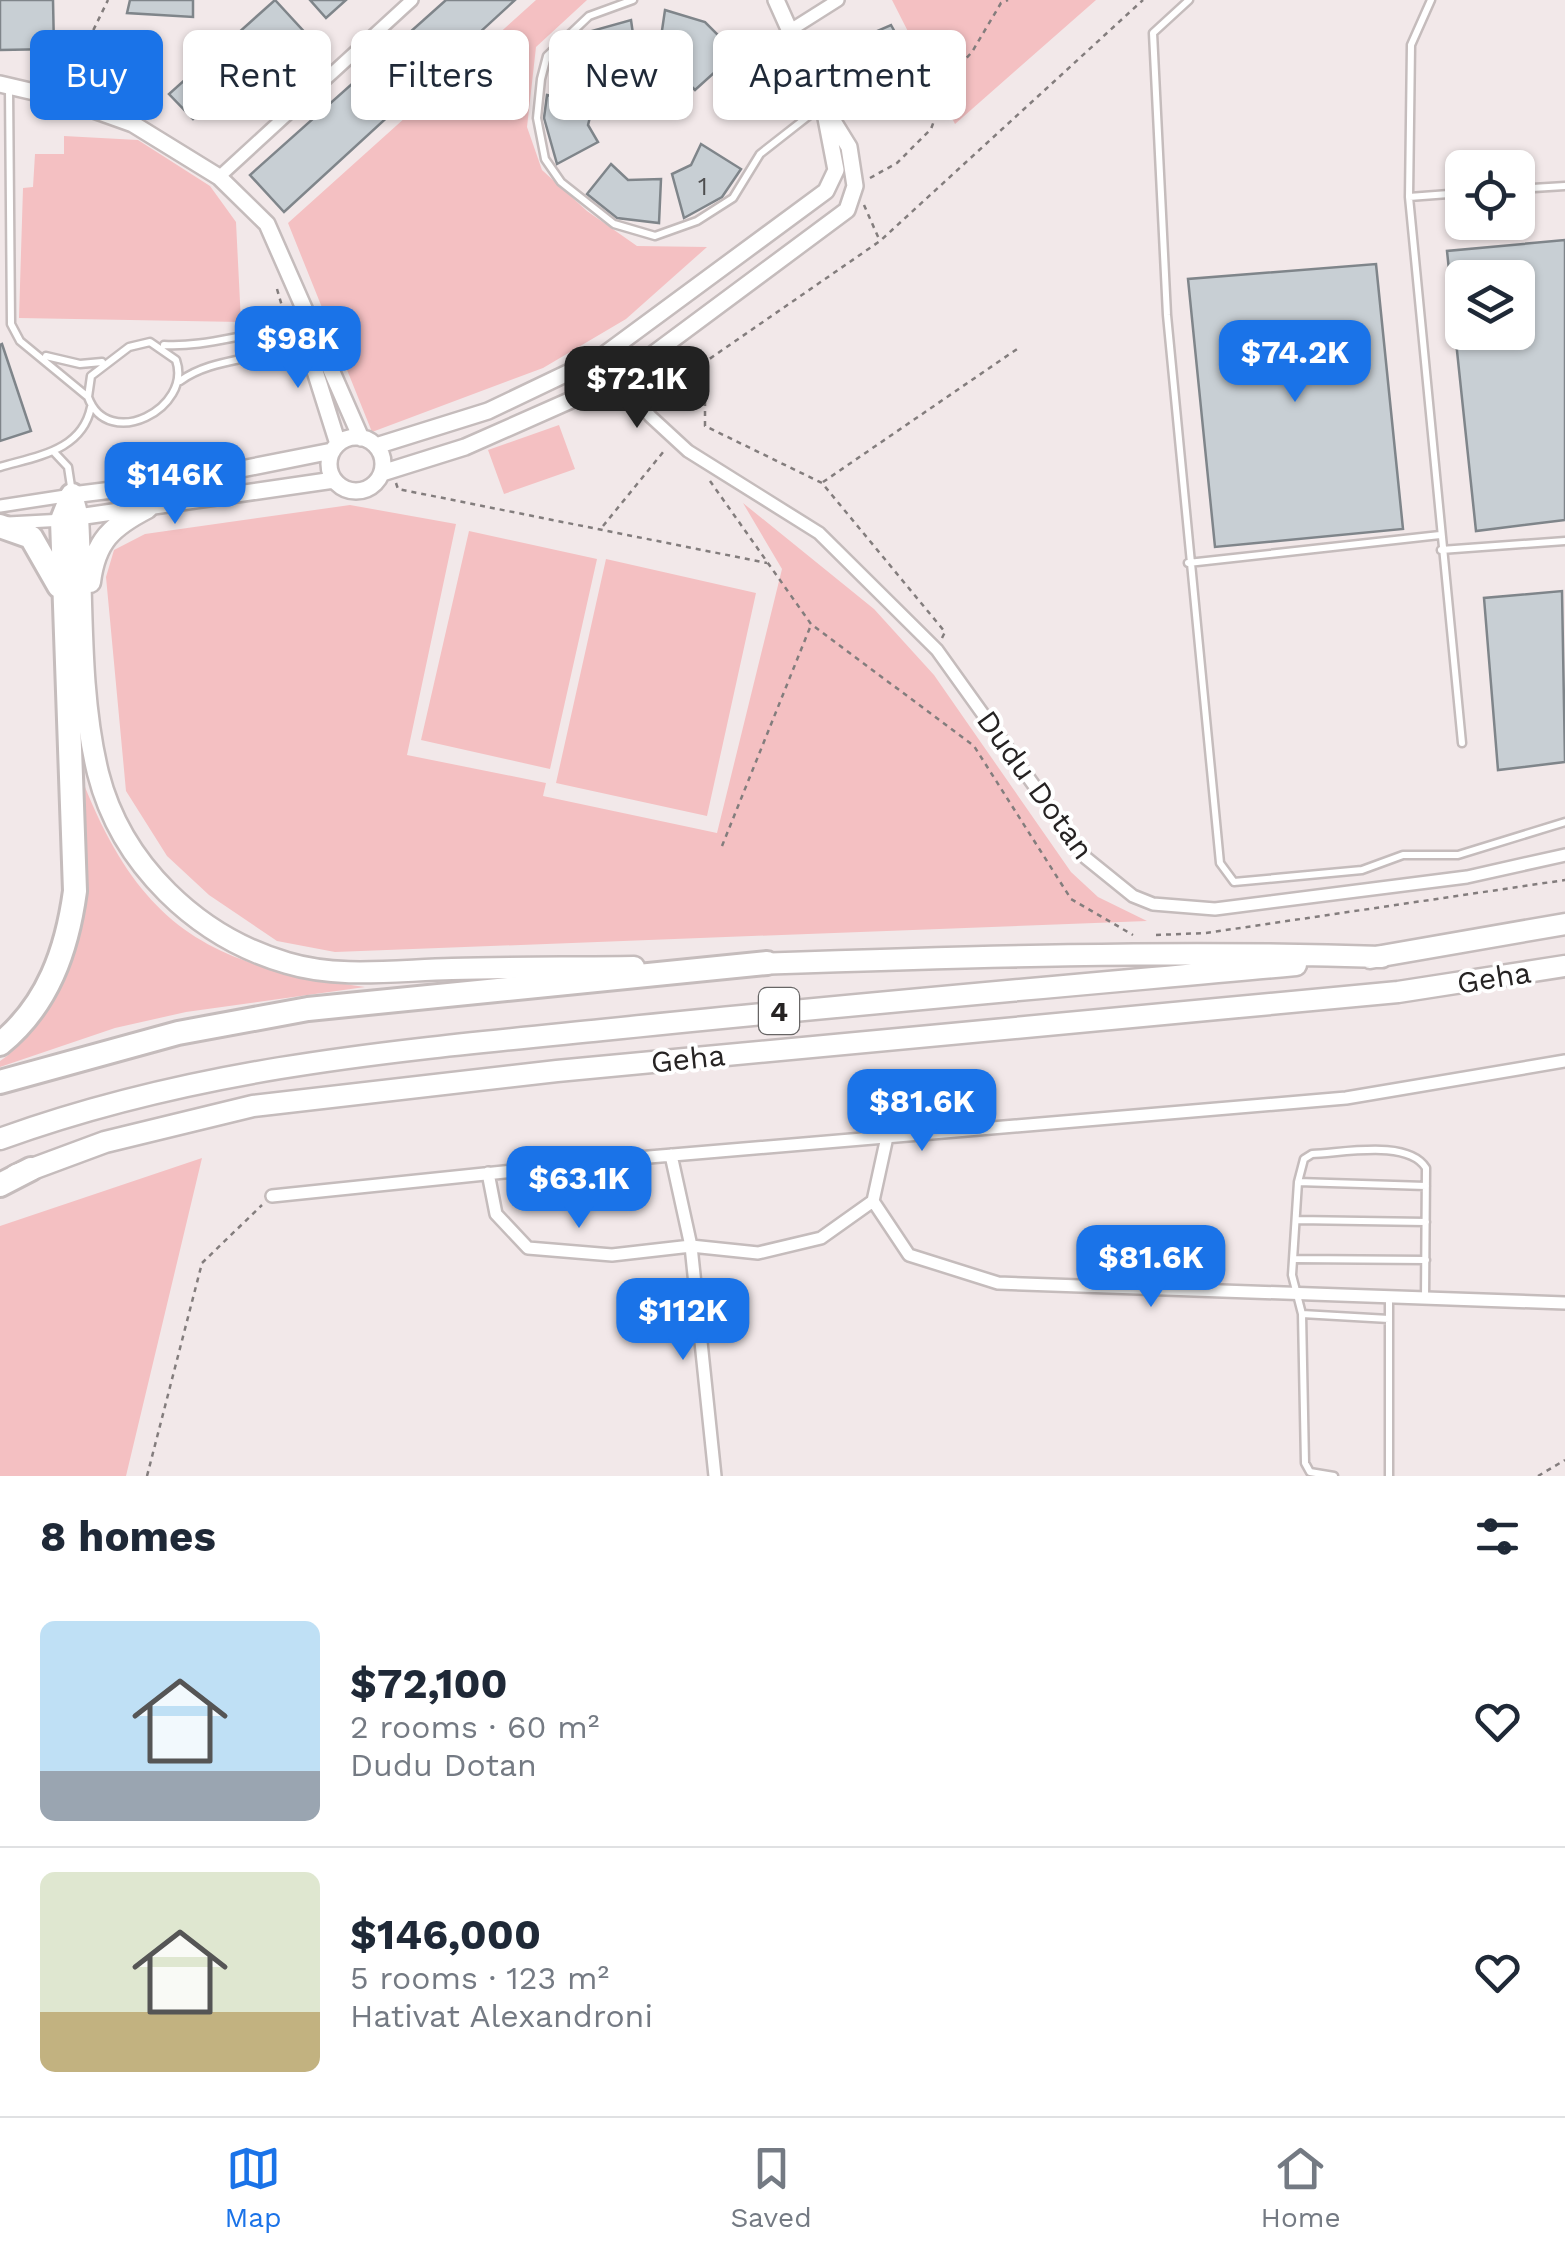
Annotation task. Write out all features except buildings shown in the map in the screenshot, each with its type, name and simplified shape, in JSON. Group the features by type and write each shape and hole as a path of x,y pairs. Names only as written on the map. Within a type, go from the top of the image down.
{"highway":[{"path":"84,628 98,544 121,521 148,508"},
{"path":"0,1044 29,1016 48,985 70,924 74,891 62,594 71,511"},
{"path":"71,511 84,628 89,730 99,776 124,839 169,896 199,919 261,954 322,970 356,972 766,963 959,954 1206,951 1382,958"},
{"path":"0,524 20,530 40,546 62,594"},
{"name":"Geha","path":"0,1139 138,1094 252,1070 777,1012 1382,958 1565,924"},
{"path":"0,1082 130,1044 308,1009 766,963"},
{"name":"Geha","path":"31,1169 134,1134 253,1106 596,1068 1398,992 1565,966"},
{"path":"0,1183 31,1169"}],"street":[{"path":"219,176 412,0"},
{"path":"776,0 789,30"},
{"path":"791,30 838,0"},
{"path":"4,85 30,91"},
{"path":"122,120 219,176 268,224 311,331 324,347 361,438 376,446 488,411 601,357 826,191 836,170 827,120"},
{"path":"311,331 309,352 335,448 329,468 343,488 361,491 382,473 465,447 620,378 847,210 855,186 849,147 833,120"},
{"name":"Dudu Dotan","path":"620,378 688,451 819,532 938,650 1086,858 1133,896 1153,904 1215,909 1467,877 1565,856"},
{"path":"0,524 71,511 335,448 361,438"},
{"path":"376,446 382,473"},
{"path":"0,506 71,511 148,508 334,480"},
{"path":"272,1196 671,1155 1346,1098 1565,1061"},
{"path":"488,1174 496,1214 528,1248 612,1255 690,1246 758,1253 821,1238 874,1201 887,1136"},
{"path":"671,1155 690,1246 716,1476"},
{"path":"874,1201 909,1255 998,1283 1565,1303"}],"lane":[{"path":"634,0 589,16 547,56 540,79 537,118 545,159 561,182 614,224 655,236 697,220 733,198 760,154 804,120"},
{"path":"1189,0 1153,33 1167,315 1188,564 1220,863 1234,882 1362,870 1403,855 1458,855 1565,822"},
{"path":"1432,0 1410,46 1410,197 1462,742"},
{"path":"4,85 9,312 14,332 88,397 105,420 126,424 170,400 180,381 200,369 293,344 311,331"},
{"path":"1535,188 1565,186"},
{"path":"1410,197 1445,194"},
{"path":"88,397 91,376 104,362 139,343 203,346 289,329 311,331"},
{"path":"160,345 176,360 180,381"},
{"path":"30,350 68,362 104,362"},
{"path":"0,467 53,451 80,435 92,406"},
{"path":"53,451 68,467 71,511"},
{"path":"1188,564 1440,535"},
{"path":"1441,550 1565,541"},
{"path":"1334,1476 1310,1472 1305,1463 1302,1314 1294,1294 1300,1166 1312,1154 1405,1152 1422,1161 1426,1186 1426,1298"},
{"path":"1298,1182 1426,1186"},
{"path":"1297,1220 1426,1222"},
{"path":"1296,1259 1426,1260"},
{"path":"1389,1296 1389,1476"},
{"path":"1302,1314 1389,1318"}],"path":[{"path":"93,30 108,0"},
{"path":"855,186 897,163 930,128 950,75 972,52 998,1 1008,0"},
{"path":"938,650 945,632 822,482 705,426 705,362 880,241 1143,0"},
{"path":"274,280 289,329"},
{"path":"822,482 1020,347"},
{"path":"601,529 674,438"},
{"path":"688,451 811,624 974,746 1071,899 1134,936"},
{"path":"398,489 768,563"},
{"path":"722,846 811,624"},
{"path":"1152,935 1206,933 1565,880"},
{"path":"148,1476 202,1263 272,1196"},
{"path":"1538,1476 1565,1460"}],"shaded area":[{"path":"536,0 587,0 554,30 549,30 549,35 536,47 529,109 529,30 503,30"},
{"path":"892,0 1096,0 966,114 966,30 907,30"},
{"path":"403,120 528,120 542,170 587,211 637,246 707,247 626,319 543,368 372,432 288,223"},
{"path":"64,136 138,140 210,186 236,222 241,322 19,318 23,188 33,187 35,154 64,154"},
{"path":"559,425 575,469 504,494 488,450"},
{"path":"743,503 874,609 934,675 1071,872 1098,897 1147,921 335,952 277,941 209,895 167,856 126,791 106,577 114,550 145,534 350,505 456,524 407,755 546,783 543,796 717,833 782,569"},
{"path":"469,531 597,559 550,769 421,740"},
{"path":"606,559 756,593 707,816 556,783"},
{"path":"85,787 108,837 133,877 160,909 192,934 267,968 365,987 186,1012 115,1028 0,1067 0,1061 53,1002 77,945 86,883"},
{"path":"202,1158 126,1476 0,1476 0,1226"}]}
